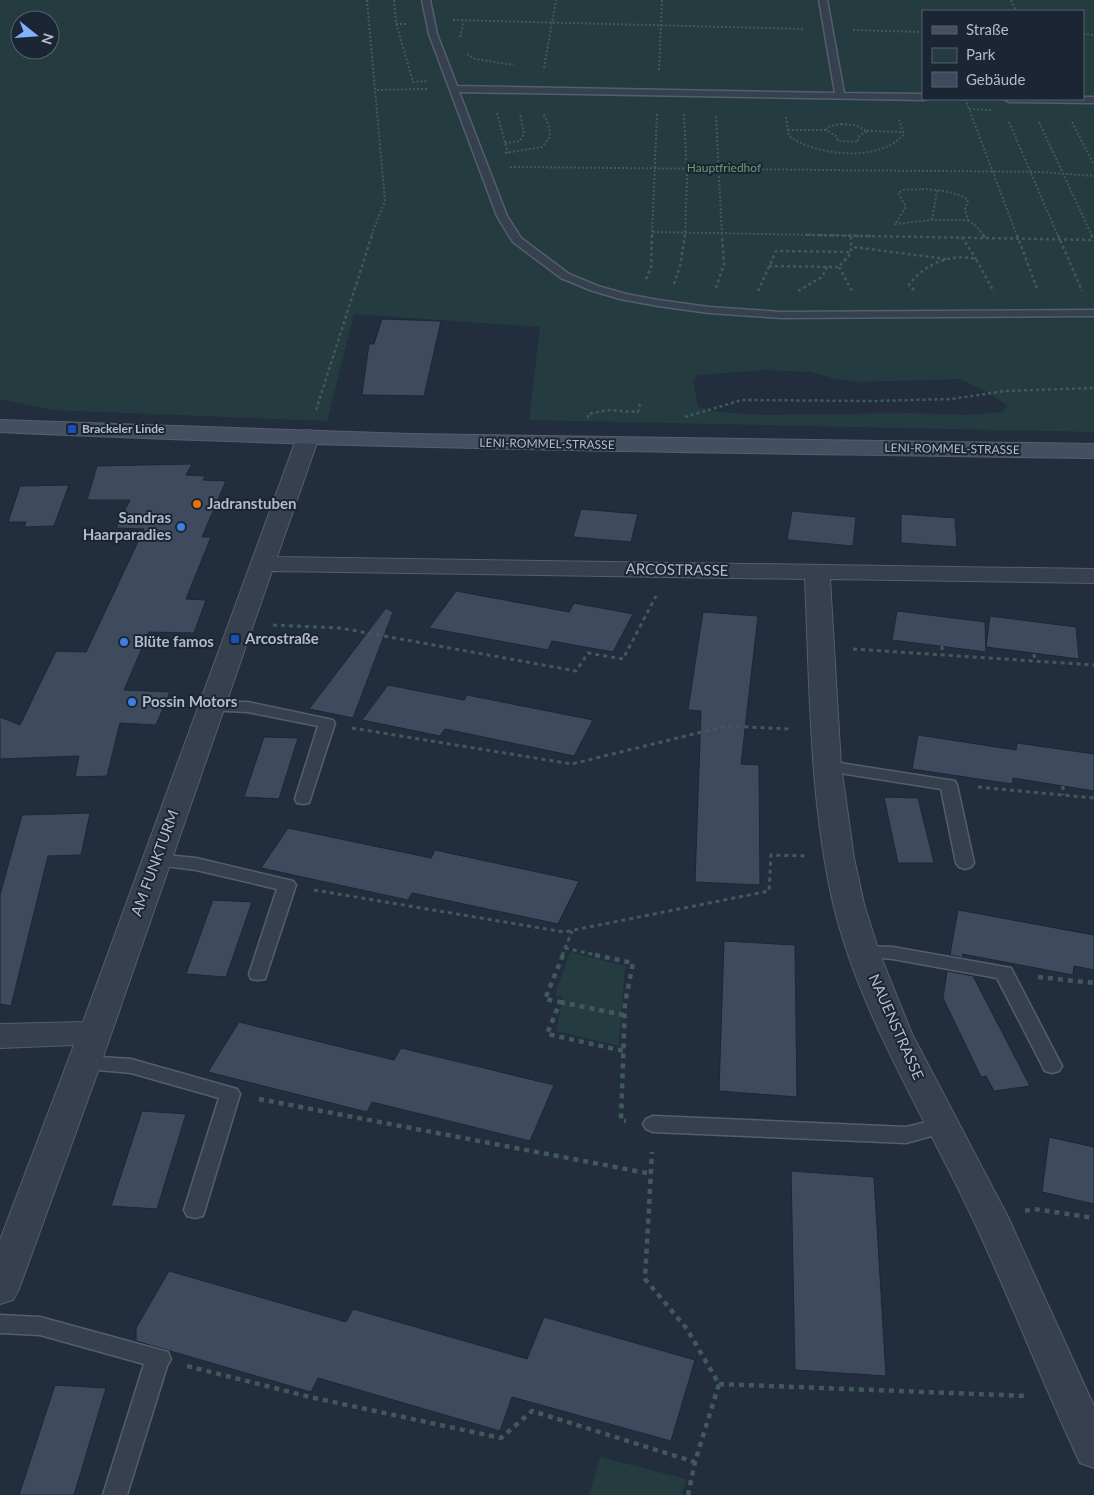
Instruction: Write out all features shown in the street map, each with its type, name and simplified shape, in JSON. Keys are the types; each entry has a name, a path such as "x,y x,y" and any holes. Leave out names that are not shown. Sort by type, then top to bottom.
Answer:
{"main road":[{"name":"LENI-ROMMEL-STRASSE","path":"0,426 558,444 1094,450"}],"street":[{"name":"AM FUNKTURM","path":"0,1289 84,1064 93,1033 308,437"},
{"name":"ARCOSTRASSE","path":"261,564 1094,576"},
{"name":"NAUENSTRASSE","path":"817,571 827,766 839,858 849,904 863,952 896,1034 990,1217 1094,1450"},
{"path":"0,1036 93,1033"}],"lane":[{"path":"426,0 433,34 502,216 517,240 565,276 594,288 635,299 709,310 756,314 827,316 1093,313"},
{"path":"823,0 840,95"},
{"path":"452,84 539,94 658,98 782,94 922,97"},
{"path":"1061,100 1094,100"},
{"path":"212,707 248,707 327,723 303,799"},
{"path":"827,766 949,785 965,863"},
{"path":"155,860 196,864 287,885 258,974"},
{"path":"863,952 893,953 1004,973 1052,1066"},
{"path":"84,1064 131,1066 230,1094 195,1210"},
{"path":"653,1124 906,1135 943,1126"},
{"path":"0,1324 40,1326 160,1359"},
{"path":"115,1495 157,1360 160,1359"}],"path":[{"path":"308,437 364,255 385,201 367,0"},
{"path":"394,0 396,23 413,82 452,84"},
{"path":"480,155 508,153 542,147 550,137 549,126 540,106 539,94 556,0"},
{"path":"635,299 643,287 651,267 662,0"},
{"path":"430,19 551,24 922,32"},
{"path":"460,39 464,20"},
{"path":"464,47 467,55 475,59 505,63 519,69 518,72 497,82 492,90"},
{"path":"376,90 452,84"},
{"path":"508,153 496,114 502,104 511,99 539,94"},
{"path":"782,94 788,136 812,148 836,152 860,152 892,146 900,142 903,132 892,96"},
{"path":"658,98 684,104 685,232 680,271 665,304"},
{"path":"965,100 1047,314"},
{"path":"1061,100 1094,165"},
{"path":"505,143 520,141 524,134 520,111 524,108 540,106"},
{"path":"969,109 995,110"},
{"path":"709,310 724,264 716,114"},
{"path":"653,232 1094,240 1037,118"},
{"path":"1008,119 1093,313"},
{"path":"826,130 830,126 841,124 855,125 867,131 903,132"},
{"path":"788,130 826,130 836,136 838,141 858,142 858,137 864,135 867,131"},
{"path":"484,166 686,170 1030,172 1094,176"},
{"path":"968,220 965,209 969,203 967,198 961,194 906,188 900,190 898,195 906,207 895,224 932,220 968,220 977,226 985,238"},
{"path":"932,220 936,190"},
{"path":"769,266 839,267 850,258 854,247 850,236"},
{"path":"962,238 1007,314"},
{"path":"854,247 947,259"},
{"path":"756,314 758,291 762,275 769,266 776,251 852,252"},
{"path":"918,291 912,289 909,285 927,269 947,259 963,256 976,259"},
{"path":"790,292 806,288 822,277 827,268"},
{"path":"985,292 993,290"},
{"path":"758,291 766,292"},
{"path":"704,410 742,400 874,401 942,399 1005,391 1094,388"},
{"path":"588,421 588,414 594,412 614,409 638,412 640,403"},
{"path":"272,625 340,628 576,671 588,653 623,660 659,589"},
{"path":"942,646 942,655"},
{"path":"847,648 1094,665"},
{"path":"1034,654 1035,661"},
{"path":"327,723 572,764 726,726 792,729"},
{"path":"949,785 1094,798"},
{"path":"1063,786 1063,795"},
{"path":"287,885 564,932 769,891 771,855 811,856"},
{"path":"572,930 545,999 624,1015"},
{"path":"565,948 633,963 624,1015 621,1120 653,1124 652,1174 645,1279 688,1329 718,1384 695,1462 688,1495"},
{"path":"1004,973 1094,983"},
{"path":"560,1002 546,1034 624,1051"},
{"path":"230,1094 652,1174"},
{"path":"1034,1209 1094,1218"},
{"path":"160,1359 310,1398 501,1438 532,1412 695,1462"},
{"path":"718,1384 1035,1395"}],"green space":[{"name":"Hauptfriedhof","path":"0,0 1094,0 1094,432 529,420 540,327 354,314 327,421 53,410 0,399","holes":["766,370 810,372 859,382 960,379 989,393 1008,406 1001,412 966,415 910,413 761,415 718,412 698,407 693,381 697,375"]},
{"path":"570,952 625,966 619,1046 556,1031 563,997 555,995"},
{"path":"600,1457 686,1479 682,1495 589,1495"}],"building":[{"path":"382,319 441,321 424,396 362,395 369,344 374,344"},
{"path":"192,464 186,475 205,476 203,480 226,481 202,537 211,537 186,599 206,600 194,633 149,632 124,690 170,692 156,725 120,723 107,776 75,777 79,756 0,759 0,717 20,725 56,651 86,652 144,529 116,528 130,500 87,500 97,466"},
{"path":"69,485 54,526 24,527 26,522 8,522 20,486"},
{"path":"581,509 638,514 631,542 573,537"},
{"path":"792,511 856,517 853,546 787,540"},
{"path":"901,514 955,518 957,547 901,543"},
{"path":"456,591 569,612 574,603 633,614 613,652 552,641 548,650 429,628"},
{"path":"386,608 393,612 353,718 309,709"},
{"path":"897,611 985,622 986,652 892,640"},
{"path":"703,612 758,616 741,764 759,765 760,885 695,882 701,711 688,710"},
{"path":"990,616 1076,627 1079,659 986,647"},
{"path":"388,685 464,700 467,695 593,720 574,756 445,729 440,736 362,720"},
{"path":"918,735 1016,750 1017,743 1094,754 1094,791 1013,778 1012,784 912,769"},
{"path":"264,737 298,738 279,799 244,797"},
{"path":"884,797 918,798 934,863 898,863"},
{"path":"90,813 81,855 48,856 11,1006 0,1004 0,895 22,815"},
{"path":"288,828 431,858 435,850 579,881 558,924 412,893 408,900 261,868"},
{"path":"213,900 252,902 226,977 186,974"},
{"path":"958,910 1094,935 1094,970 1074,966 1073,975 962,954 964,958 950,955"},
{"path":"724,941 795,945 797,1097 719,1091"},
{"path":"947,971 973,976 1030,1086 994,1091 986,1076 981,1077 943,998"},
{"path":"239,1022 394,1060 401,1048 554,1085 530,1141 372,1102 367,1112 208,1072"},
{"path":"142,1111 186,1114 157,1209 111,1206"},
{"path":"1049,1137 1094,1147 1094,1204 1042,1192"},
{"path":"791,1171 874,1177 886,1376 795,1370"},
{"path":"169,1271 346,1322 353,1309 527,1359 544,1317 695,1360 671,1441 512,1397 500,1431 318,1378 311,1392 136,1341 136,1328"},
{"path":"55,1385 106,1388 74,1495 19,1495"}],"place":[{"name":"Brackeler Linde","path":"72,429"},
{"name":"Jadranstuben","path":"197,504"},
{"name":"Sandras Haarparadies","path":"181,527"},
{"name":"Arcostraße","path":"235,639"},
{"name":"Blüte famos","path":"124,642"},
{"name":"Possin Motors","path":"132,702"}]}
